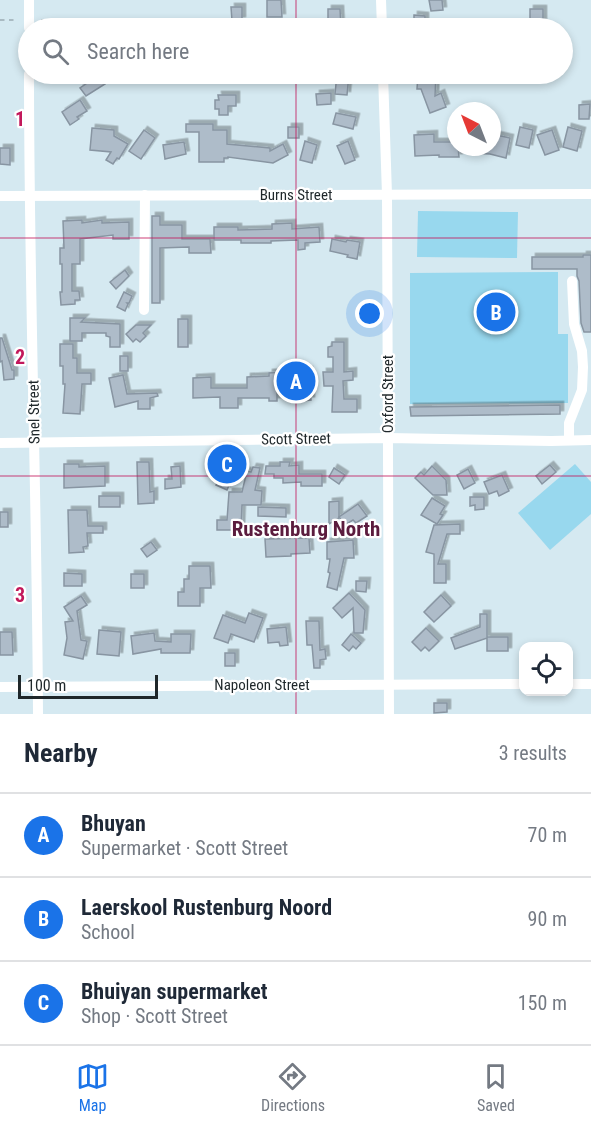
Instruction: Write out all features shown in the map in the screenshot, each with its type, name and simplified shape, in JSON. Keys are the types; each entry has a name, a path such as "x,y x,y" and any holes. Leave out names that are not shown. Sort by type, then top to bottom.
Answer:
{"street":[{"path":"29,0 29,18"},
{"path":"381,0 382,18"},
{"name":"Snel Street","path":"29,84 38,714"},
{"name":"Oxford Street","path":"383,84 387,195 389,714"},
{"name":"Burns Street","path":"0,196 591,194"},
{"path":"144,310 145,195"},
{"path":"569,440 569,423 582,390 583,367 582,351 574,324 572,281"},
{"name":"Scott Street","path":"0,442 389,438 591,440"},
{"name":"Napoleon Street","path":"0,687 519,684"},
{"path":"573,684 591,684"}],"path":[{"path":"0,20 18,22"}],"shaded area":[{"path":"418,211 518,212 517,258 417,257"},
{"path":"558,272 558,334 568,334 568,403 410,404 410,273"},
{"path":"575,464 591,482 591,514 550,550 518,513"}],"building":[{"path":"267,0 281,0 282,17 267,17"},
{"path":"429,0 442,0 443,10 431,11"},
{"path":"231,7 242,7 242,18 232,18"},
{"path":"328,9 340,9 340,18 328,18"},
{"path":"530,9 543,9 543,18 530,18"},
{"path":"414,15 425,16 425,18 414,18"},
{"path":"86,84 105,84 86,96 80,88"},
{"path":"336,84 348,84 347,95 335,94"},
{"path":"417,84 436,84 435,96 441,93 446,107 430,113 421,89 417,89"},
{"path":"331,93 331,104 317,105 316,94"},
{"path":"218,95 236,95 236,106 228,106 228,115 219,115 219,109 215,109 215,100 219,100"},
{"path":"80,100 87,111 70,125 62,112"},
{"path":"590,104 589,119 579,119 579,105"},
{"path":"336,113 356,117 353,129 333,124"},
{"path":"186,124 213,124 213,130 227,130 227,144 270,148 270,151 283,144 288,155 273,163 228,157 224,158 224,162 199,162 199,132 186,132"},
{"path":"288,127 299,127 299,138 288,138"},
{"path":"520,127 533,130 529,148 516,145"},
{"path":"568,127 582,131 577,151 563,147"},
{"path":"92,128 114,130 114,136 128,144 113,164 106,160 111,152 90,150"},
{"path":"144,130 155,138 141,159 129,151"},
{"path":"552,130 559,150 545,155 537,135"},
{"path":"434,134 434,142 447,142 447,156 459,157 415,156 414,135"},
{"path":"501,136 510,138 506,158 498,156 501,156"},
{"path":"305,141 317,145 312,163 300,160"},
{"path":"348,141 355,160 345,164 337,146"},
{"path":"184,142 186,154 165,159 163,145"},
{"path":"0,148 10,148 10,165 0,164"},
{"path":"152,216 160,216 160,225 182,225 182,239 210,239 211,253 189,253 189,247 160,248 160,303 152,303"},
{"path":"82,220 82,223 102,220 102,223 129,222 129,239 113,239 113,235 80,239 80,264 72,264 72,291 79,291 80,300 75,300 75,304 61,305 60,248 64,248 63,221"},
{"path":"292,223 292,229 319,227 320,242 305,243 305,249 298,250 298,240 241,243 241,240 214,240 214,227 238,227 238,230 272,229 272,224"},
{"path":"332,239 360,242 357,259 330,251"},
{"path":"583,255 591,255 591,332 584,332 581,323 577,269 532,269 532,257 583,257"},
{"path":"125,270 129,276 116,289 110,282"},
{"path":"124,292 132,296 125,311 117,307"},
{"path":"70,318 85,318 81,322 120,324 120,347 110,347 110,337 106,336 106,333 82,333 82,341 70,341"},
{"path":"178,319 188,319 188,347 178,347"},
{"path":"136,325 151,325 143,333 146,336 140,342 136,339 133,342 126,334"},
{"path":"0,338 2,338 12,370 14,370 14,379 4,380 2,361 0,362"},
{"path":"332,342 344,342 344,372 353,371 353,380 343,381 344,399 357,399 357,412 332,412 333,386 324,386 323,372 333,372 333,357 328,357 328,347 332,346"},
{"path":"60,344 73,344 73,358 77,358 77,373 91,373 91,384 82,384 80,414 63,413 65,384 63,384 63,366 60,366"},
{"path":"120,356 128,356 128,371 120,371"},
{"path":"309,370 311,400 302,401 302,392 296,392 296,371"},
{"path":"282,372 282,391 277,391 277,401 269,401 269,398 238,398 238,408 220,408 220,397 193,398 193,378 211,377 211,388 247,388 247,377 269,376 269,373"},
{"path":"123,375 127,394 157,393 158,396 150,398 150,409 138,409 138,401 115,407 109,378"},
{"path":"560,405 560,414 411,416 410,407"},
{"path":"137,462 149,462 150,492 154,491 154,503 138,504"},
{"path":"280,462 290,462 289,466 299,465 299,474 322,474 322,486 301,486 301,482 283,483 283,478 274,478 274,474 265,474 266,466 280,466"},
{"path":"64,464 79,464 79,467 105,466 105,486 64,488"},
{"path":"550,465 556,472 542,484 536,476"},
{"path":"180,466 181,487 165,489 165,479 172,479 171,467"},
{"path":"432,466 446,480 447,495 433,495 415,478 421,472 424,475"},
{"path":"253,467 260,468 255,490 262,491 261,505 242,505 241,530 217,530 217,520 227,520 229,492 242,492 247,471 251,472"},
{"path":"223,468 235,471 227,490 216,485"},
{"path":"334,468 345,475 339,484 329,477"},
{"path":"468,469 475,483 464,489 457,475"},
{"path":"502,475 509,491 499,496 497,491 489,494 484,482"},
{"path":"99,496 120,496 120,507 99,507"},
{"path":"470,497 484,497 484,509 475,510 475,505 470,506"},
{"path":"432,498 445,506 440,514 443,515 437,524 421,515"},
{"path":"339,501 339,518 329,524 329,502"},
{"path":"358,504 367,516 356,523 353,520 345,525 339,517"},
{"path":"258,507 286,508 286,517 258,516"},
{"path":"68,510 87,510 88,526 103,526 103,533 87,533 88,546 83,547 84,552 69,553"},
{"path":"0,512 8,512 8,527 0,527"},
{"path":"460,524 460,534 447,534 438,564 446,564 446,583 434,583 434,554 426,552 434,525"},
{"path":"309,538 310,553 266,557 265,539"},
{"path":"353,540 354,558 344,558 337,590 327,587 330,559 327,559 327,542"},
{"path":"151,542 157,550 147,557 141,549"},
{"path":"189,566 210,566 211,588 200,588 200,606 178,606 178,592 184,592 184,579 189,579"},
{"path":"64,573 82,574 82,586 64,586"},
{"path":"131,574 144,574 144,588 131,588"},
{"path":"356,581 367,581 366,592 356,591"},
{"path":"349,593 365,610 363,633 354,633 353,608 342,618 333,608"},
{"path":"441,595 451,606 434,622 424,612"},
{"path":"81,596 87,605 77,611 81,640 87,641 83,659 64,655 67,638 65,622 73,621 64,607"},
{"path":"249,613 263,618 254,642 231,634 228,643 214,638 223,615 245,623"},
{"path":"480,614 487,614 487,637 508,637 508,651 487,651 487,638 455,649 451,638 480,627"},
{"path":"306,621 319,621 320,650 325,649 326,659 320,660 320,668 314,668 312,645 307,645"},
{"path":"286,627 288,645 280,646 279,642 268,643 267,629"},
{"path":"426,628 439,641 429,651 425,647 421,651 412,642"},
{"path":"99,630 121,632 119,656 97,654"},
{"path":"0,632 12,632 13,655 0,655"},
{"path":"154,633 155,641 171,642 171,634 191,634 190,653 161,653 161,649 133,654 131,636"},
{"path":"351,634 361,643 356,649 353,646 349,651 342,645"},
{"path":"225,653 235,653 235,666 225,666"},
{"path":"434,703 447,703 447,712 434,713"}],"place":[{"name":"Laerskool Rustenburg Noord","path":"496,312"},
{"name":"Bhuyan","path":"296,381"},
{"name":"Bhuiyan supermarket","path":"227,464"}],"district":[{"name":"Rustenburg North","path":"306,529"}]}
